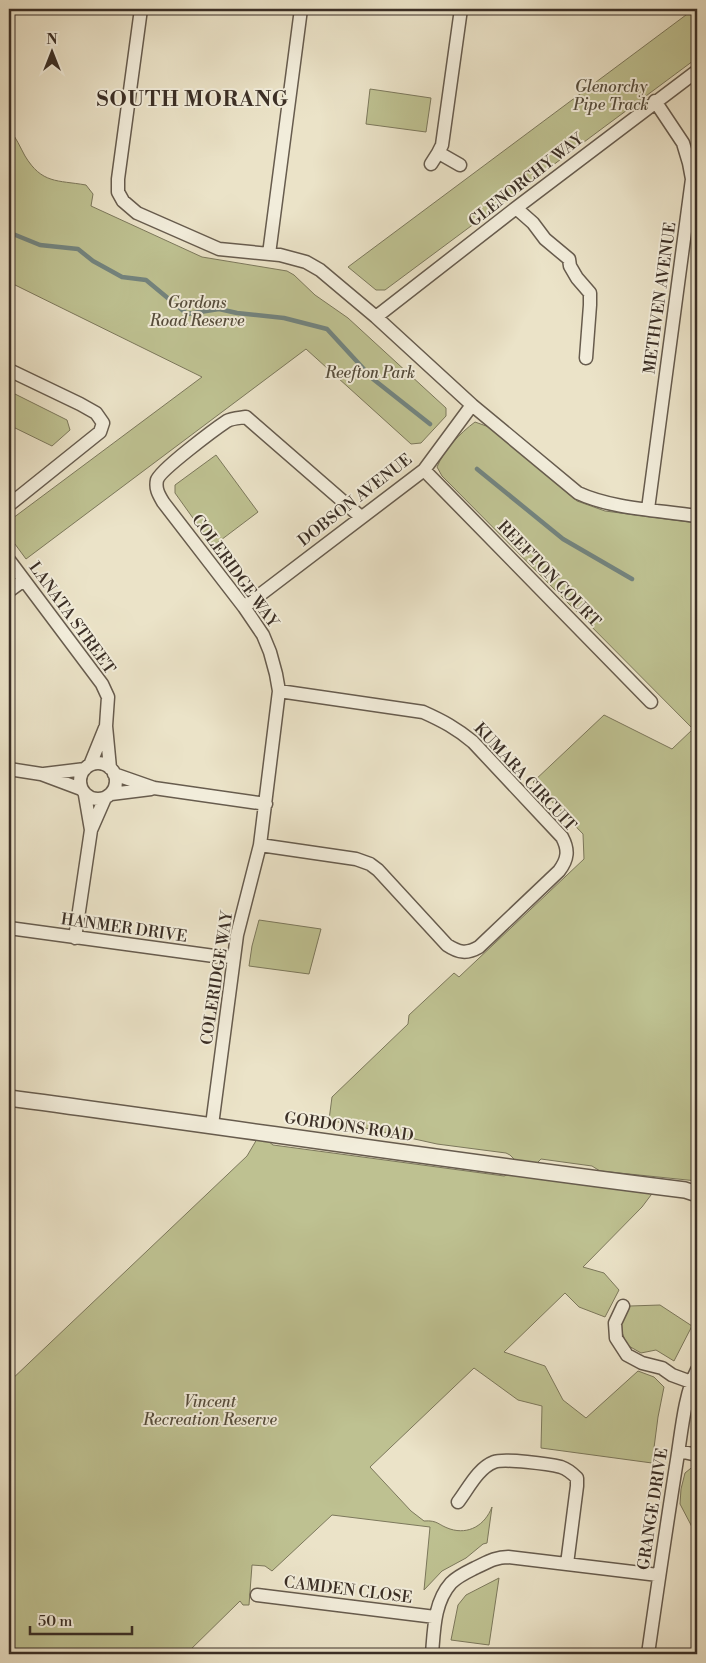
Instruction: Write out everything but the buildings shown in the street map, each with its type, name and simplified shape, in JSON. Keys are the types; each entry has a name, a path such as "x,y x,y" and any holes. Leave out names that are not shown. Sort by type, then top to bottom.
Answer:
{"street":[{"path":"141,9 118,179 118,192 123,201 137,213 219,248 280,255 306,262 320,270 376,317 472,405 578,493 590,499 609,504 697,516"},
{"path":"269,254 301,9"},
{"path":"431,164 442,145 461,9"},
{"name":"GLENORCHY WAY","path":"376,317 655,101 697,71"},
{"name":"METHVEN AVENUE","path":"648,509 692,178 690,163 683,143 655,101"},
{"path":"439,153 460,165"},
{"path":"516,208 533,223 545,238 569,259 570,266 577,278 590,293 586,358"},
{"path":"9,370 96,413 103,423 100,432 9,505"},
{"name":"DOBSON AVENUE","path":"244,607 424,470 472,405"},
{"name":"COLERIDGE WAY","path":"212,1125 234,958 260,846 279,691 270,652 263,635 157,491 157,481 161,473 228,420 246,417 361,518"},
{"name":"REEFTON COURT","path":"424,470 651,702"},
{"name":"LANATA STREET","path":"9,560 102,684 108,697 106,726 112,771"},
{"path":"9,591 24,580"},
{"name":"KUMARA CIRCUIT","path":"260,846 356,859 370,864 378,870 447,945 455,951 463,953 479,947 559,871 565,864 567,855 567,846 562,837 473,742 444,721 423,712 279,691"},
{"name":"LANATA STREET","path":"87,767 106,726"},
{"path":"41,774 101,763 112,771 154,788 266,804"},
{"path":"75,938 90,830 80,778 87,767"},
{"path":"9,769 41,774 83,792 95,800 154,788"},
{"path":"90,830 116,784 112,771"},
{"name":"HANMER DRIVE","path":"9,928 234,958"},
{"name":"GORDONS ROAD","path":"9,1098 522,1170 693,1191"},
{"path":"623,1306 615,1323 616,1338 627,1355 642,1363 662,1368 672,1375 691,1382"},
{"name":"GRANGE DRIVE","path":"648,1654 658,1575 679,1451 691,1382 697,1370"},
{"path":"679,1451 697,1455"},
{"path":"458,1502 476,1477 496,1461 506,1460 561,1468 571,1472 577,1478 577,1486 566,1564"},
{"path":"432,1654 435,1617 451,1583 461,1575 498,1557 658,1575"},
{"name":"CAMDEN CLOSE","path":"257,1595 435,1617"}],"green space":[{"name":"Glenorchy Pipe Track","path":"694,9 697,9 697,58 385,290 376,290 348,267"},
{"path":"370,89 431,98 426,132 366,124"},
{"path":"9,129 31,165 38,172 58,181 86,185 93,194 91,206 202,257 287,271 294,275 315,295 348,318 446,408 446,416 421,443 411,444 306,349 26,559 9,536 9,521 202,377 9,282"},
{"path":"9,391 67,420 70,430 52,446 9,425"},
{"path":"475,422 489,427 577,501 605,511 697,523 697,1181 600,1171 592,1166 541,1159 537,1163 515,1160 506,1153 437,1144 329,1120 332,1097 408,1024 409,1015 454,973 459,977 584,859 583,834 533,782 604,715 672,749 693,729 442,476 437,467 444,454 458,437"},
{"path":"216,455 258,512 213,546 175,493 175,485"},
{"path":"259,920 321,929 309,974 249,966"},
{"name":"Vincent Recreation Reserve","path":"257,1139 268,1141 273,1145 504,1176 510,1174 654,1191 642,1207 583,1267 604,1273 619,1290 605,1317 579,1307 565,1293 504,1352 545,1366 563,1400 586,1418 638,1371 654,1377 664,1387 652,1463 541,1448 542,1406 518,1400 474,1368 370,1467 411,1511 424,1521 435,1522 457,1531 464,1531 481,1523 492,1507 487,1543 483,1544 466,1558 442,1571 424,1590 430,1527 332,1515 272,1571 265,1566 252,1565 249,1605 243,1605 240,1601 186,1654 9,1654 9,1382 247,1156"},
{"path":"660,1305 692,1326 674,1361 656,1350 641,1353 627,1345 619,1325 630,1306"},
{"path":"696,1464 697,1557 695,1556 696,1539 680,1504 685,1473"},
{"path":"499,1578 489,1645 451,1640 458,1605 466,1595"}],"waterway":[{"path":"9,230 13,234 40,245 78,249 93,261 122,277 146,280 187,314 219,309 284,318 327,329 373,379 430,424"},
{"path":"477,469 563,539 632,579"}],"district":[{"name":"SOUTH MORANG","path":"193,100"}],"park label":[{"name":"Gordons Road Reserve","path":"197,312"},
{"name":"Reefton Park","path":"370,373"}]}
